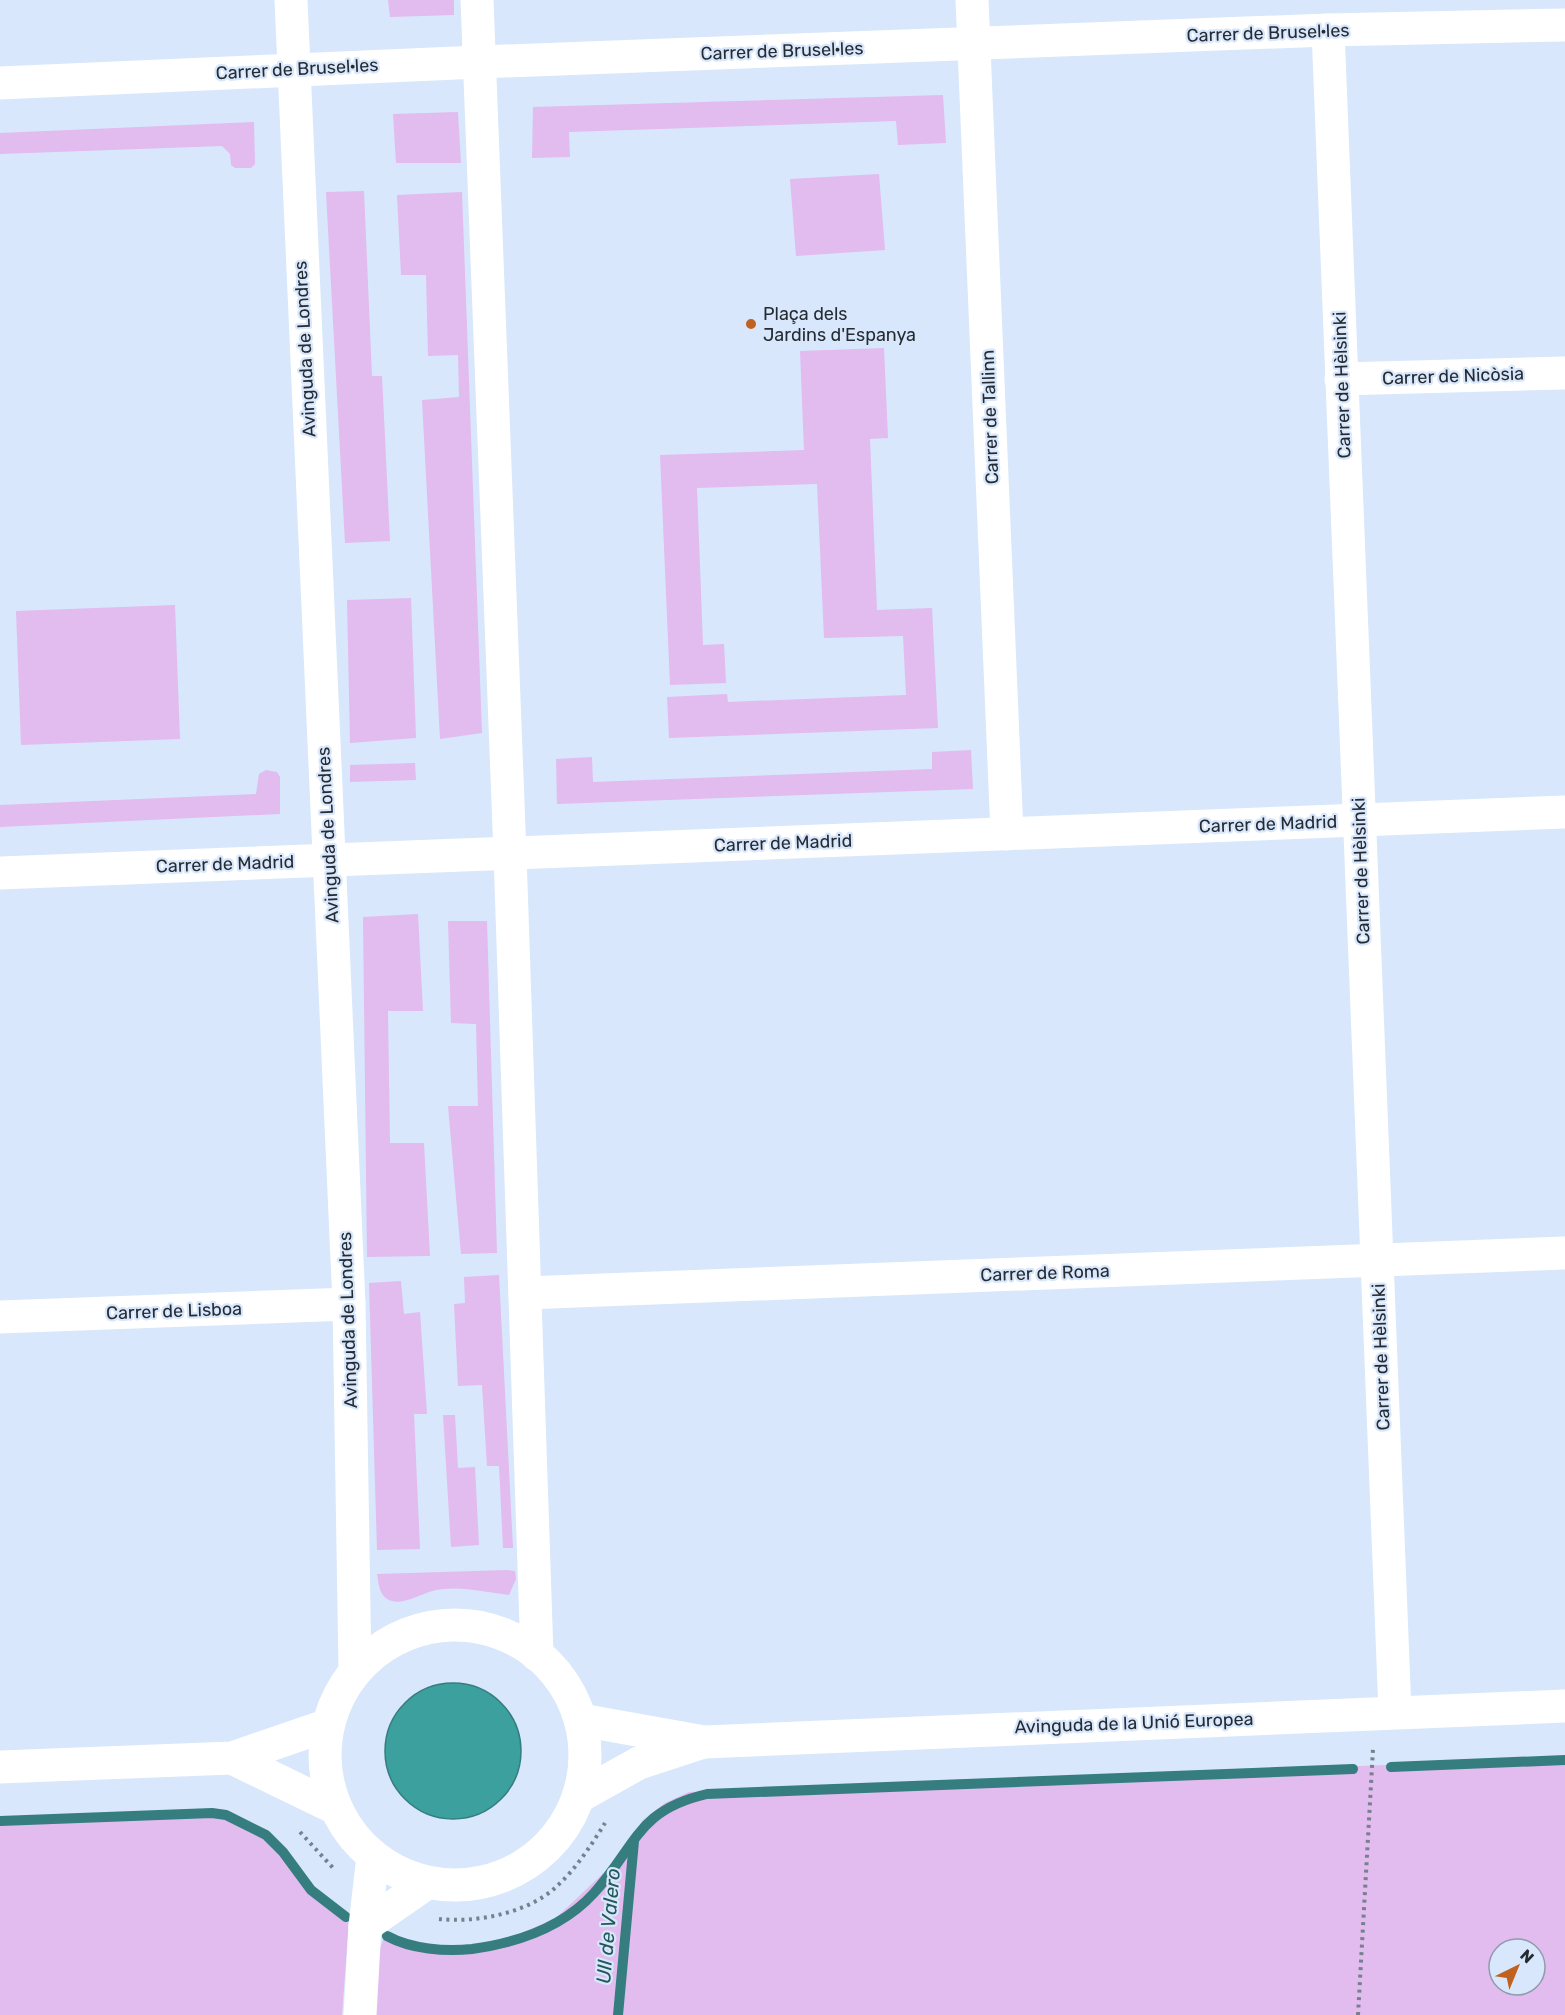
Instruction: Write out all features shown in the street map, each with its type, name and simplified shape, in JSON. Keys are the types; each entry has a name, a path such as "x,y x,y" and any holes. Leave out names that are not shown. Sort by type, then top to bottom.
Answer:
{"street":[{"name":"Avinguda de Londres","path":"291,0 292,69 349,1304 355,1670"},
{"path":"477,0 510,854 537,1655"},
{"name":"Carrer de Tallinn","path":"972,0 1007,834"},
{"name":"Carrer de Brusel·les","path":"0,83 292,69 1328,30 1565,25"},
{"name":"Carrer de Hèlsinki","path":"1328,30 1395,1712"},
{"name":"Carrer de Nicòsia","path":"1341,379 1565,373"},
{"name":"Carrer de Madrid","path":"0,873 1565,812"},
{"name":"Carrer de Roma","path":"525,1293 1565,1253"},
{"name":"Carrer de Lisboa","path":"0,1317 349,1304"},
{"path":"443,1625 477,1627 509,1636 537,1655 556,1673 571,1696 581,1720 585,1759 579,1797 561,1830 535,1858 502,1877 465,1885 427,1883 399,1873 373,1856 358,1842 335,1808 327,1781 324,1753 327,1725 334,1705 355,1670 380,1647 410,1632 443,1625"},
{"name":"Avinguda de la Unió Europea","path":"581,1720 704,1742 1565,1706"},
{"path":"0,1767 232,1758 327,1725"},
{"name":"Avinguda de la Unió Europea","path":"579,1797 639,1763 704,1742"},
{"path":"232,1758 335,1808"},
{"path":"360,2015 374,1911 373,1856"},
{"path":"374,1911 427,1883"}],"path":[{"path":"1358,2015 1373,1739"},
{"path":"296,1828 374,1911 462,1921 512,1912 557,1887 593,1843 609,1817"}],"shaded area":[{"path":"388,0 454,0 454,15 390,17"},
{"path":"943,95 946,143 898,145 896,121 569,132 570,157 532,158 533,107"},
{"path":"458,112 461,163 396,163 393,114"},
{"path":"254,122 255,164 251,168 235,168 231,165 230,154 222,146 0,154 0,133"},
{"path":"879,174 885,250 796,256 790,179"},
{"path":"364,191 372,376 382,376 390,541 345,543 326,192"},
{"path":"462,192 482,733 440,739 422,400 459,397 458,355 428,356 426,275 401,275 397,195"},
{"path":"884,348 888,438 870,439 877,610 932,608 938,728 669,738 667,697 727,694 728,702 906,695 903,636 824,638 817,484 697,488 703,645 724,644 726,683 670,685 660,455 804,450 800,351"},
{"path":"411,598 416,738 350,743 347,600"},
{"path":"175,605 180,739 21,745 16,611"},
{"path":"971,750 973,789 557,804 556,759 592,757 593,782 932,769 932,752"},
{"path":"415,763 416,780 350,782 350,765"},
{"path":"266,770 277,772 280,777 280,814 0,827 0,805 256,794 259,774"},
{"path":"418,914 423,1011 388,1011 390,1143 424,1143 430,1256 367,1257 363,917"},
{"path":"448,921 487,921 497,1253 461,1254 448,1106 478,1106 476,1024 451,1023"},
{"path":"499,1275 513,1548 503,1548 499,1466 487,1466 482,1385 458,1386 454,1304 465,1303 464,1277"},
{"path":"401,1281 404,1314 420,1312 427,1414 414,1414 420,1549 377,1550 369,1283"},
{"path":"443,1415 455,1415 458,1468 475,1467 479,1545 451,1547"},
{"path":"515,1571 516,1579 509,1595 469,1589 449,1589 429,1592 396,1602 384,1597 377,1574"},
{"path":"453,1683 479,1688 491,1694 501,1703 510,1713 516,1725 521,1751 516,1777 510,1789 501,1799 491,1808 479,1814 453,1819 427,1814 415,1808 405,1799 396,1789 390,1777 385,1751 390,1725 396,1713 405,1703 415,1694 427,1688"},
{"path":"1565,1758 1565,2015 375,2015 378,1954 386,1932 414,1943 464,1947 508,1939 556,1918 612,1865 643,1820 665,1803 689,1792"},
{"path":"211,1812 229,1816 258,1829 280,1849 315,1892 349,1921 342,2015 0,2015 0,1819"}],"waterway":[{"path":"1391,1767 1565,1760"},
{"path":"387,1936 417,1947 462,1950 522,1938 538,1931 582,1905 652,1820 666,1809 707,1794 1353,1769"},
{"path":"0,1821 212,1813 226,1815 266,1835 283,1852 311,1890 346,1917"},
{"name":"Ull de Valero","path":"618,2015 634,1841"}],"place":[{"name":"Plaça dels Jardins d'Espanya","path":"751,324"}]}
